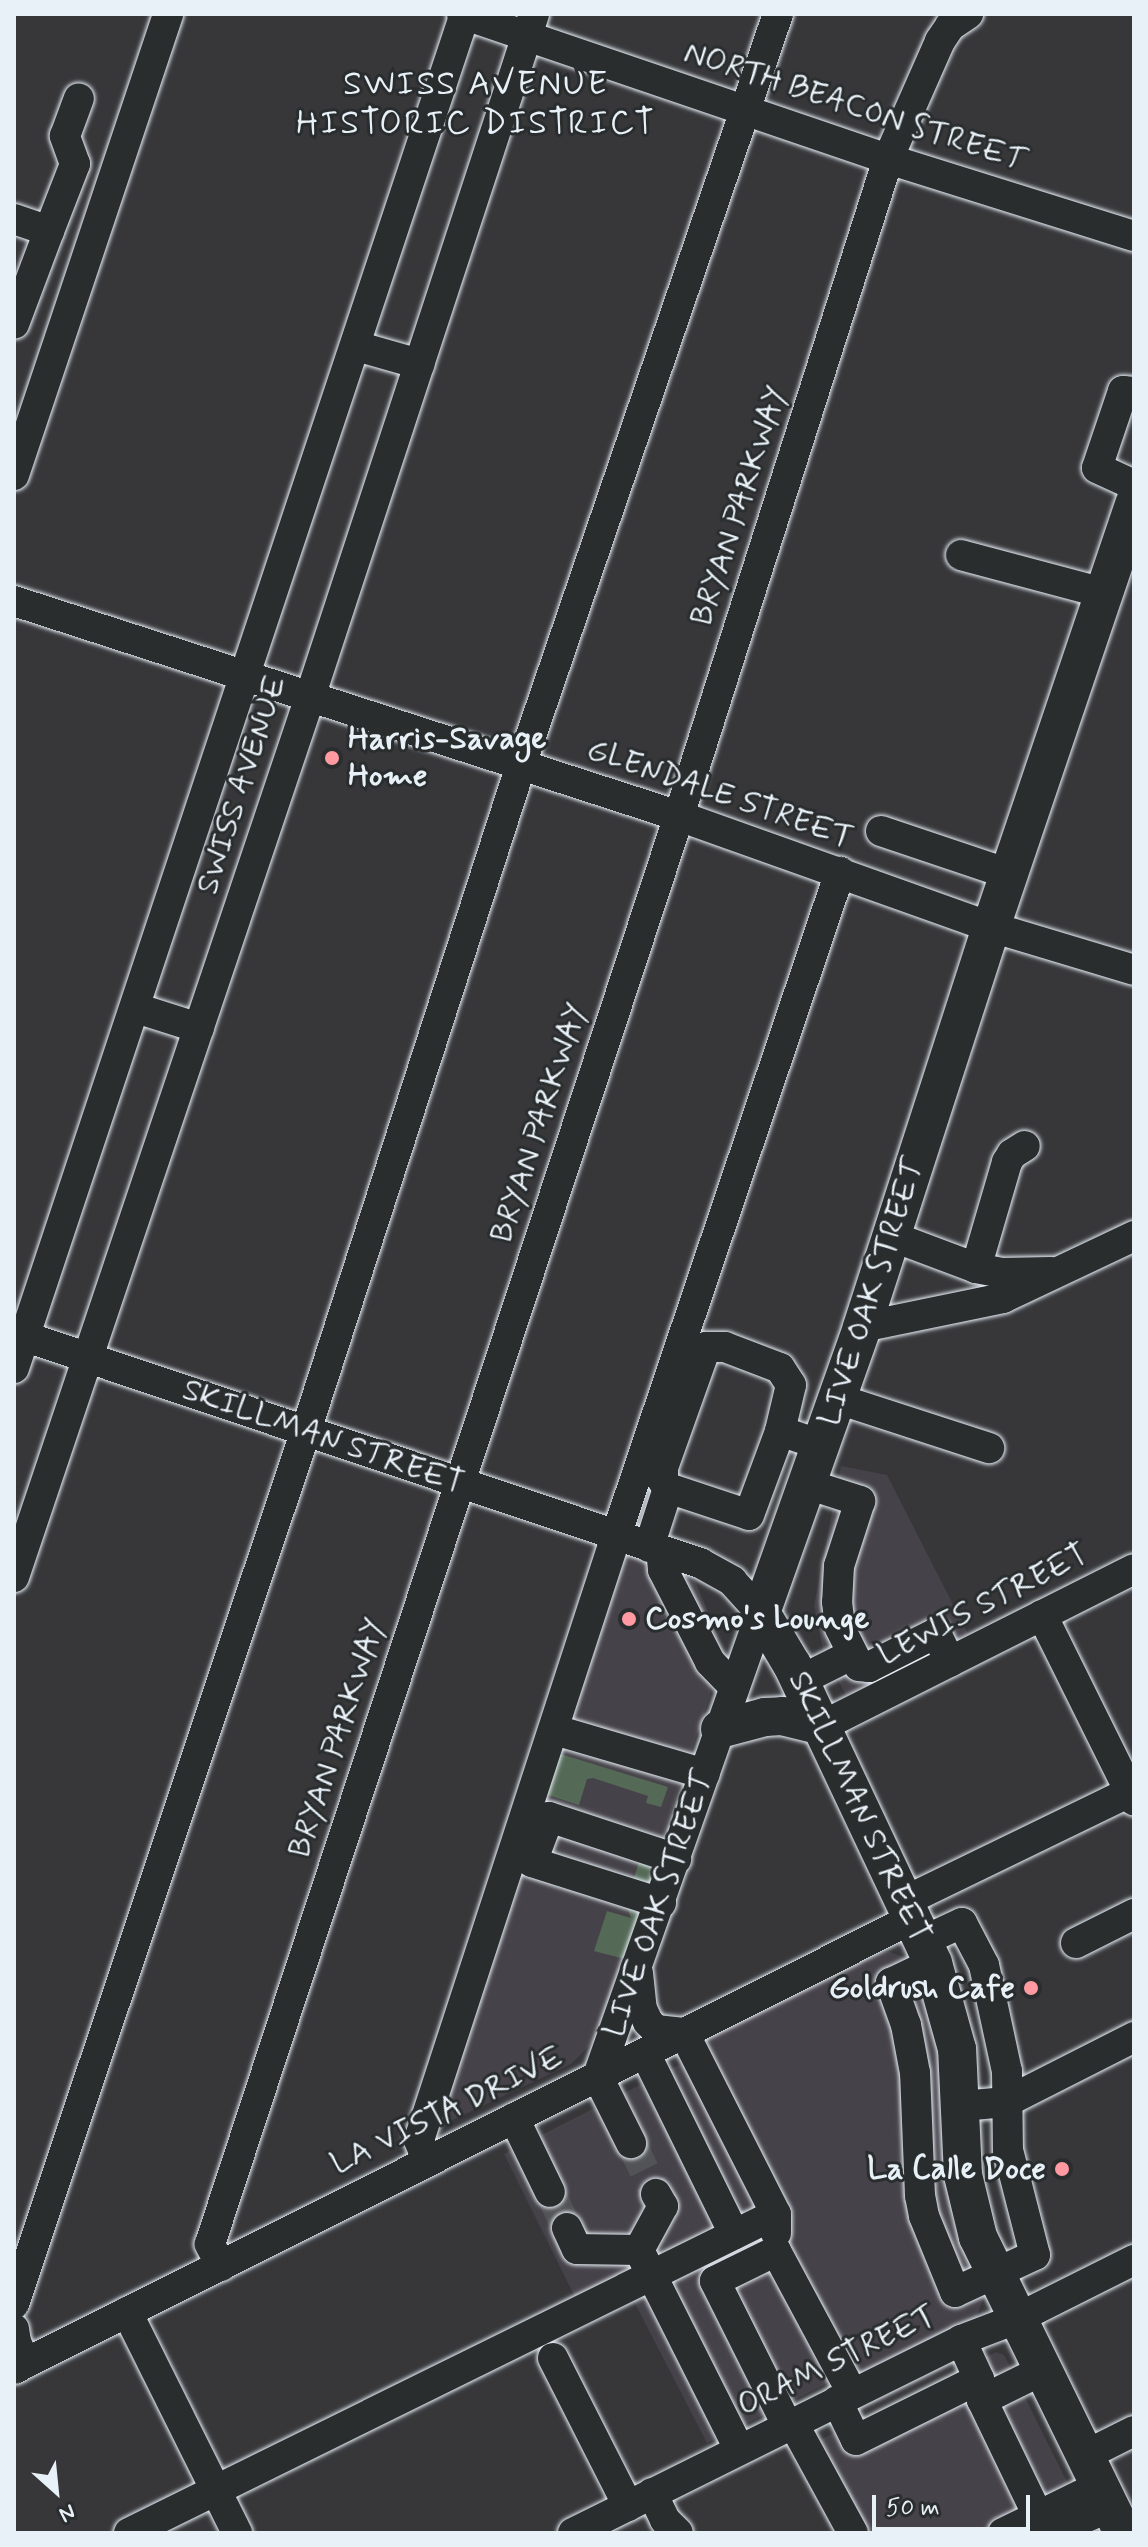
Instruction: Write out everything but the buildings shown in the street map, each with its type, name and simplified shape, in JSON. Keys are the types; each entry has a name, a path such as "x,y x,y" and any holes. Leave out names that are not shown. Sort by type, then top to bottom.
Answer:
{"main road":[{"name":"LIVE OAK STREET","path":"761,1613 838,1399 1009,874 1116,584 1134,504"},
{"name":"SKILLMAN STREET","path":"761,1613 822,1726 917,1931 957,2049 963,2175 978,2237 1104,2496"},
{"path":"720,1729 765,1717 782,1716 822,1726"}],"street":[{"path":"14,475 168,14"},
{"name":"NORTH BEACON STREET","path":"464,14 530,25 748,111 888,159 1134,236"},
{"name":"SWISS AVENUE","path":"14,1368 19,1334 136,1008 464,14"},
{"path":"14,2304 306,1431 521,765 748,111 778,14"},
{"name":"BRYAN PARKWAY","path":"221,2266 210,2244 679,816 888,159 940,41 950,26 968,14"},
{"name":"SWISS AVENUE","path":"14,1577 310,697 530,25"},
{"path":"14,324 75,164 65,136 79,98"},
{"path":"14,219 49,231"},
{"path":"356,346 419,364"},
{"path":"1134,392 1123,391 1097,468 1134,485"},
{"path":"961,555 1116,584"},
{"name":"GLENDALE STREET","path":"14,601 679,816 991,927 1134,970"},
{"path":"881,831 1009,874"},
{"path":"427,2160 419,2140 616,1536 840,872"},
{"path":"136,1008 199,1028"},
{"path":"976,1268 1007,1162 1012,1154 1025,1146"},
{"path":"891,1236 976,1268 1001,1273 1065,1271"},
{"path":"862,1327 1003,1298 1134,1236"},
{"name":"SKILLMAN STREET","path":"19,1334 655,1548 718,1572 740,1588 761,1613"},
{"path":"749,1515 780,1431 791,1385 780,1368 725,1347 706,1347 663,1468 663,1481 668,1488 749,1515 791,1528"},
{"path":"838,1399 989,1448"},
{"path":"780,1431 821,1445"},
{"path":"807,1484 860,1501 839,1566 837,1602 840,1628 883,1695"},
{"path":"668,1488 655,1548 710,1662 734,1687"},
{"name":"LEWIS STREET","path":"822,1726 1134,1569"},
{"name":"LIVE OAK STREET","path":"598,2077 638,1971 761,1613"},
{"path":"1042,1615 1132,1796"},
{"path":"799,1681 936,1633 950,1662"},
{"path":"555,1730 705,1774"},
{"name":"LA VISTA DRIVE","path":"20,2366 684,2033 917,1931 1132,1796"},
{"path":"661,1903 532,1862 549,1817 676,1859"},
{"path":"1076,1943 1134,1914"},
{"path":"962,1923 984,1965 1007,2071 1006,2102 1011,2166 1035,2255 955,2292 930,2235 920,2196 915,2073 906,2025 891,1983 917,1931 962,1923"},
{"path":"638,1971 642,2009 648,2022 656,2030 684,2033 776,2214 776,2251 845,2397 856,2440 981,2389 1041,2371"},
{"path":"962,2106 1006,2102 1134,2037"},
{"path":"645,2053 734,2234"},
{"path":"598,2077 631,2143"},
{"path":"514,2118 550,2192"},
{"path":"656,2194 663,2206 645,2262 739,2449"},
{"path":"145,2529 645,2262 734,2234 776,2214"},
{"path":"567,2228 577,2249 645,2262"},
{"path":"776,2251 715,2281 790,2424 853,2533"},
{"name":"ORAM STREET","path":"573,2533 961,2340 1016,2319 1134,2260"},
{"path":"127,2312 237,2533"},
{"path":"14,2329 20,2366"},
{"path":"961,2340 1043,2525"},
{"path":"553,2358 640,2500 678,2533"},
{"path":"1003,2533 1043,2525 1104,2496 1134,2431"}],"shaded area":[{"path":"841,1466 887,1475 968,1634 846,1695 824,1653 814,1606"},
{"path":"612,1546 695,1581 718,1636 710,1695 595,2040 571,2064 406,2142"},
{"path":"890,1952 905,1958 919,1979 938,2036 952,2219 983,2299 976,2319 864,2378 838,2378 707,2443 623,2280 578,2303 504,2154 707,2051 703,2040 876,1953"},
{"path":"996,2352 1004,2355 1082,2512 1040,2533 867,2533 820,2440"}],"green space":[{"path":"554,1752 668,1787 661,1807 646,1803 648,1796 593,1778 587,1779 579,1805 539,1792"},
{"path":"641,1856 659,1866 650,1889 631,1887"},
{"path":"626,1903 642,1908 625,1959 594,1951 607,1911 631,1918"}],"tunnel":[{"path":"631,2143 656,2194"},
{"path":"550,2192 567,2228"}],"place":[{"name":"Harris-Savage Home","path":"332,758"},
{"name":"Cosmo's Lounge","path":"629,1619"},
{"name":"Goldrush Cafe","path":"1031,1988"},
{"name":"La Calle Doce","path":"1062,2169"}],"district":[{"name":"SWISS AVENUE HISTORIC DISTRICT","path":"476,104"}]}
